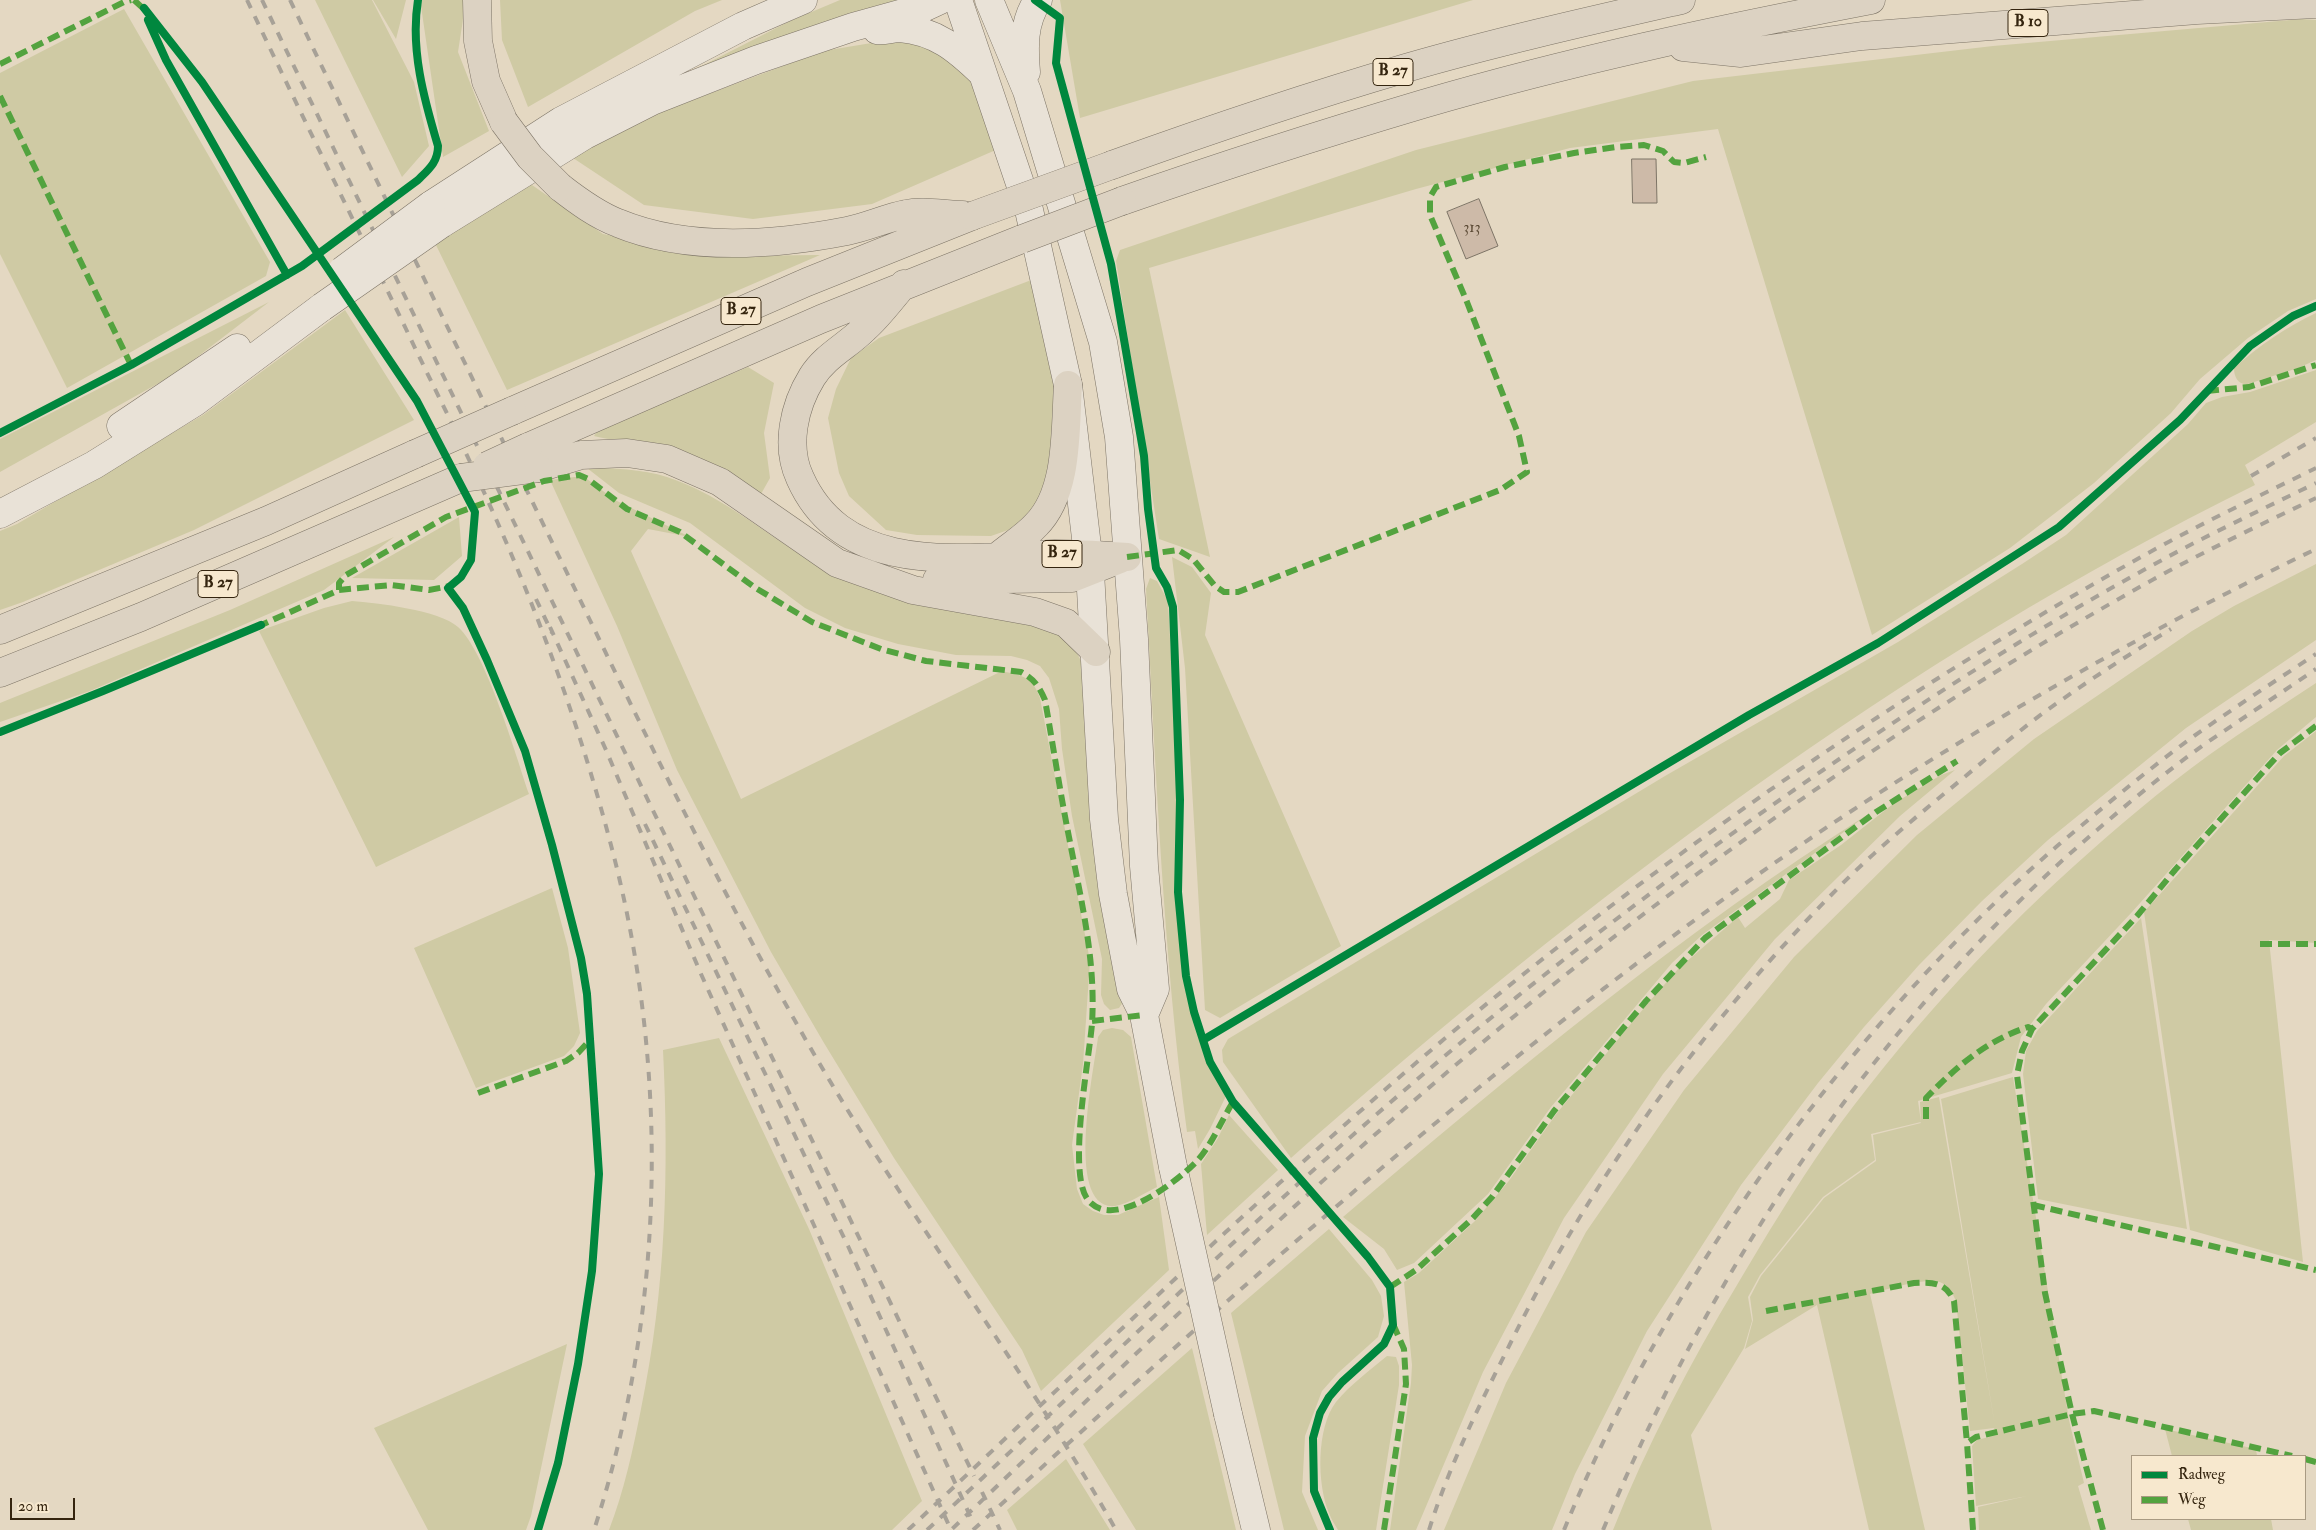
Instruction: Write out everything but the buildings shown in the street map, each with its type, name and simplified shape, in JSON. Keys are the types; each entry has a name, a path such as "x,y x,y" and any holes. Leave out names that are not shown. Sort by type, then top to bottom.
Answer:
{"highway":[{"name":"B 27","path":"477,0 478,41 486,81 504,122 530,158 560,187 583,205 618,223 656,235 700,241 747,242 800,239 849,231 908,213 972,216"},
{"name":"B 27","path":"0,630 257,525 807,282 972,216 1258,113 1407,68 1577,23 1681,0"},
{"name":"B 27","path":"0,673 141,617 461,478 533,457 904,284 1122,201 1275,149 1425,104 1659,44 1871,0"},
{"name":"B 10","path":"1659,44 1741,53 1872,36 2197,10 2316,4"},
{"name":"B 27","path":"904,284 864,330 836,350 813,375 800,398 794,422 793,447 796,470 806,493 822,513 842,530 867,545 896,553 929,558 997,557 1089,563 1127,557"},
{"name":"B 27","path":"997,557 1037,524 1055,496 1060,479 1068,385"},
{"name":"B 27","path":"533,457 627,454 667,459 720,482 837,563 913,590 1035,612 1066,623 1096,652"},
{"name":"B 27","path":"873,576 961,581 1056,580 1072,578 1089,563"}],"main road":[{"path":"0,494 105,436 318,299 561,121 743,26 803,0"},
{"path":"436,214 652,101 756,60 853,27 925,7 940,0"},
{"path":"958,0 1029,210 1068,385 1089,563 1096,652 1104,810 1114,894 1131,989 1144,1015 1173,1167 1256,1530"},
{"path":"989,0 1028,91 1103,342 1119,437 1134,639 1141,820 1155,989 1144,1015"},
{"path":"1028,91 1024,41 1029,16 1038,0"},
{"path":"853,27 881,30 898,28 933,35 960,52 983,74"},
{"path":"0,514 94,465 196,402 318,299"}],"shaded area":[{"path":"315,0 372,0 414,82 429,146 402,177"},
{"path":"373,0 406,0 396,39"},
{"path":"422,0 466,0 458,52 489,131 443,157 421,6"},
{"path":"500,0 722,0 695,11 528,107 502,40"},
{"path":"840,0 903,0 635,100 790,21"},
{"path":"1060,0 1473,0 1080,118"},
{"path":"124,9 270,262 266,276 67,388 0,254 0,73"},
{"path":"2302,19 2316,20 2316,299 2288,311 2248,338 2200,379 2171,413 2094,483 2010,548 1872,635 1718,129 1570,148 1416,189 1149,268 1210,557 1159,539 1116,261 1120,250 1416,150 1693,81 1993,46"},
{"path":"914,36 971,72 998,149 872,204 753,219 644,205 567,154 610,131 823,51"},
{"path":"529,183 603,234 720,256 820,255 507,390 435,243"},
{"path":"1034,279 1057,377 1054,476 1027,520 1011,529 991,536 917,535 886,530 849,496 839,473 828,418 836,389 851,358 879,338"},
{"path":"269,302 175,374 0,472 0,439"},
{"path":"345,310 414,420 194,530 0,610 0,531 17,524 203,415"},
{"path":"2316,313 2316,360 2298,368 2248,384 2237,380 2234,368 2243,360 2283,331"},
{"path":"748,367 774,383 764,433 770,478 761,494 720,469 678,451 647,443 594,436 598,430"},
{"path":"2316,370 2316,422 2245,465 2255,485 2125,553 1997,627 1873,706 1751,789 1632,877 1516,968 1402,1062 1291,1158 1223,1062 1222,1050 1228,1039 1665,776 1898,642 2066,535 2188,424 2206,403 2222,397 2250,392"},
{"path":"587,468 638,471 667,477 702,492 734,510 806,558 861,587 1053,629 1075,649 1082,663 1123,1002 1119,1008 1110,1010 1104,1004 1101,995 1102,959 1072,816 1062,749 1059,709 1049,678 1040,666 1011,656 956,655 898,644 845,628 805,608 690,523 619,493"},
{"path":"583,476 615,500 690,537 648,529 631,551 741,799 1002,671 1026,678 1034,685 1040,698 1090,961 1083,1064 1072,1145 1077,1189 1083,1204 1093,1211 1104,1215 1118,1215 1159,1197 1169,1270 1041,1391 1022,1350 894,1158 824,1043 771,952 677,770 617,626 550,480"},
{"path":"459,517 462,556 434,580 352,578"},
{"path":"394,537 324,590 90,691 0,722 0,703 230,610"},
{"path":"1172,557 1192,567 1211,593 1205,635 1341,946 1220,1018 1205,1010 1185,668"},
{"path":"2316,564 2316,640 2186,728 2048,840 1982,901 1919,965 1818,1083 1741,1185 1647,1331 1575,1474 1552,1530 1444,1530 1506,1383 1586,1232 1684,1090 1794,957 1917,835 2034,739 2192,631 2234,606"},
{"path":"1150,578 1157,581 1168,601 1178,790 1178,925 1182,966 1199,1039 1209,1066 1226,1096 1198,1149 1195,1131 1187,1132 1166,929 1146,589"},
{"path":"352,601 423,612 449,621 458,627 469,640 489,681 529,794 376,867 259,631 324,608"},
{"path":"2316,683 2316,717 2277,750 2132,912 2046,1004 2021,1037 2012,1073 1918,1101 1921,1122 1871,1134 1875,1160 1823,1197 1760,1275 1748,1297 1752,1321 1744,1348 1691,1435 1712,1530 1613,1530 1640,1467 1670,1405 1720,1314 1759,1248 1827,1142 1883,1068 1943,997 1975,963 2040,897 2074,866 2157,795 2209,755"},
{"path":"2316,731 2316,943 2269,940 2303,1262 2190,1230 2144,912 2284,756"},
{"path":"1955,770 1900,816 1775,939 1663,1074 1564,1218 1483,1372 1416,1530 1390,1530 1411,1383 1412,1365 1404,1282 1419,1273 1475,1221 1508,1182 1557,1113 1678,969 1738,917 1745,928 1780,899 1789,880 1841,845 1893,804 1941,775"},
{"path":"1870,813 1702,935 1672,963 1551,1107 1488,1194 1414,1263 1397,1270 1384,1249 1343,1217 1534,1057 1665,955 1801,858"},
{"path":"552,888 568,948 580,1033 574,1046 564,1056 476,1088 414,948"},
{"path":"2141,918 2187,1229 2038,1199 2023,1074 2026,1051 2037,1031"},
{"path":"1112,1028 1123,1030 1131,1037 1157,1187 1131,1201 1115,1206 1099,1201 1090,1186 1086,1162 1088,1104 1098,1037 1103,1030"},
{"path":"719,1038 809,1229 922,1501 892,1530 609,1530 624,1485 635,1440 656,1319 664,1230 666,1141 663,1050"},
{"path":"2013,1077 2069,1420 2084,1483 2078,1486 2091,1530 1979,1530 1978,1507 2027,1496 1976,1506 1972,1446 1977,1440 1997,1435 1994,1428 1970,1431 1956,1301 1951,1291 1942,1283 1927,1281 1906,1284 1870,1294 1925,1530 1869,1530 1817,1305 1745,1349 1753,1320 1750,1297 1761,1276 1824,1198 1876,1161 1873,1135 1921,1123 1920,1102 1939,1097 1995,1426 1941,1099"},
{"path":"1229,1115 1278,1170 1207,1235 1201,1164 1218,1138"},
{"path":"1329,1229 1372,1280 1381,1296 1384,1316 1378,1337 1338,1373 1322,1391 1305,1436 1302,1492 1318,1530 1284,1530 1231,1313"},
{"path":"567,1344 531,1516 526,1530 428,1530 374,1428"},
{"path":"1192,1348 1236,1530 1136,1530 1083,1444"},
{"path":"1387,1356 1396,1357 1399,1366 1399,1385 1376,1530 1338,1530 1329,1513 1322,1488 1320,1457 1325,1426 1329,1413 1336,1402 1360,1378"},
{"path":"2165,1429 2256,1449 2257,1455 2172,1455"},
{"path":"1066,1459 1110,1530 1017,1530 1007,1510"},
{"path":"2188,1520 2271,1520 2273,1530 2191,1530"}],"railway":[{"path":"247,0 497,520 553,659 585,753 612,849 631,933 644,1018 651,1105 651,1191 646,1277 635,1363 618,1447 594,1530"},
{"path":"262,0 974,1476"},
{"path":"290,0 652,748 764,966 832,1084 913,1212 1038,1401 1116,1530"},
{"path":"2251,476 2316,438"},
{"path":"908,1530 1184,1271 1324,1143 1467,1020 1628,893 1794,774 1879,716 1965,661 2162,545 2316,468"},
{"path":"927,1530 1211,1263 1326,1158 1434,1065 1585,943 1689,865 1794,790 2015,645 2171,555 2316,483"},
{"path":"550,627 606,750 701,974 951,1530 1170,1321 1337,1168 1482,1042 1665,898 1856,762 1954,698 2053,637 2174,568 2316,498"},
{"path":"973,1530 1233,1296 1321,1220 1500,1071 1591,998 1684,928 1835,822 1991,724 2151,633 2316,549"},
{"path":"536,599 552,633"},
{"path":"1429,1530 1446,1482 1488,1389 1543,1281 1578,1220 1616,1160 1657,1101 1745,990 1841,885 1916,817 2046,711 2107,669 2171,629"},
{"path":"1564,1530 1606,1436 1655,1342 1711,1250 1771,1161 1837,1075 1907,994 1980,917 2056,847 2107,804 2194,736 2316,654"},
{"path":"1603,1530 1645,1435 1691,1343 1742,1254 1797,1168 1857,1086 1921,1006 1990,930 2098,829 2184,759 2316,669"},
{"path":"645,824 848,1246 971,1518"},
{"path":"982,1492 1000,1530"}],"marked path":[{"path":"0,64 131,0"},
{"path":"134,0 146,11"},
{"path":"0,96 131,365"},
{"path":"1127,557 1178,550 1193,559 1215,586 1224,592 1238,592 1500,490 1527,472 1519,436 1467,302 1430,215 1430,197 1436,187 1505,167 1574,153 1644,145 1663,151 1674,162 1684,163 1706,157"},
{"path":"2207,391 2249,387 2316,365"},
{"path":"339,590 339,583 346,575 446,517 544,481 579,475 588,479 627,509 680,532 754,587 812,622 881,649 926,661 1021,672 1036,683 1045,700 1090,953 1093,1000 1092,1024 1079,1142 1079,1167 1082,1186 1088,1200 1099,1208 1112,1210 1128,1207 1159,1192 1186,1172 1201,1157 1233,1102"},
{"path":"257,627 339,590 391,585 429,590 450,586"},
{"path":"2103,1530 2072,1414 2045,1293 2017,1075 2022,1051 2032,1029 2137,916 2175,870 2280,753 2316,726"},
{"path":"1390,1287 1416,1270 1472,1219 1492,1197 1554,1111 1646,1001 1705,938 1876,812 1957,761"},
{"path":"2260,944 2316,944"},
{"path":"1092,1021 1144,1015"},
{"path":"1926,1119 1926,1098 1949,1075 1985,1047 2028,1027 2032,1029"},
{"path":"478,1093 566,1061 578,1053 591,1039"},
{"path":"2033,1205 2316,1270"},
{"path":"1766,1311 1914,1283 1932,1283 1943,1287 1954,1301 1967,1443"},
{"path":"1384,1530 1406,1384 1404,1349 1393,1324"},
{"path":"1973,1530 1967,1443 1976,1437 2072,1414 2094,1411 2288,1455"},
{"path":"2306,1459 2316,1462"}],"cycle path":[{"path":"0,433 131,365 302,266 418,180 426,172 435,161 438,146 423,92 417,55 416,18 418,0"},
{"path":"1035,0 1060,18 1056,63 1111,264 1144,456 1148,509 1156,568 1167,587 1173,607 1180,800 1178,892 1186,976 1194,1012 1210,1062 1233,1102 1368,1257 1390,1287 1393,1325 1384,1344 1342,1382 1329,1397 1320,1413 1313,1438 1314,1491 1330,1530"},
{"path":"144,8 202,82 417,401 475,512 471,560 461,577 448,588 463,608 525,751 552,845 581,958 587,994 599,1174 592,1271 578,1364 558,1463 538,1530"},
{"path":"148,20 166,60 287,275"},
{"path":"1203,1040 1749,715 1878,643 2059,527 2180,420 2250,346 2293,316 2316,306"},
{"path":"0,732 261,625"}]}
